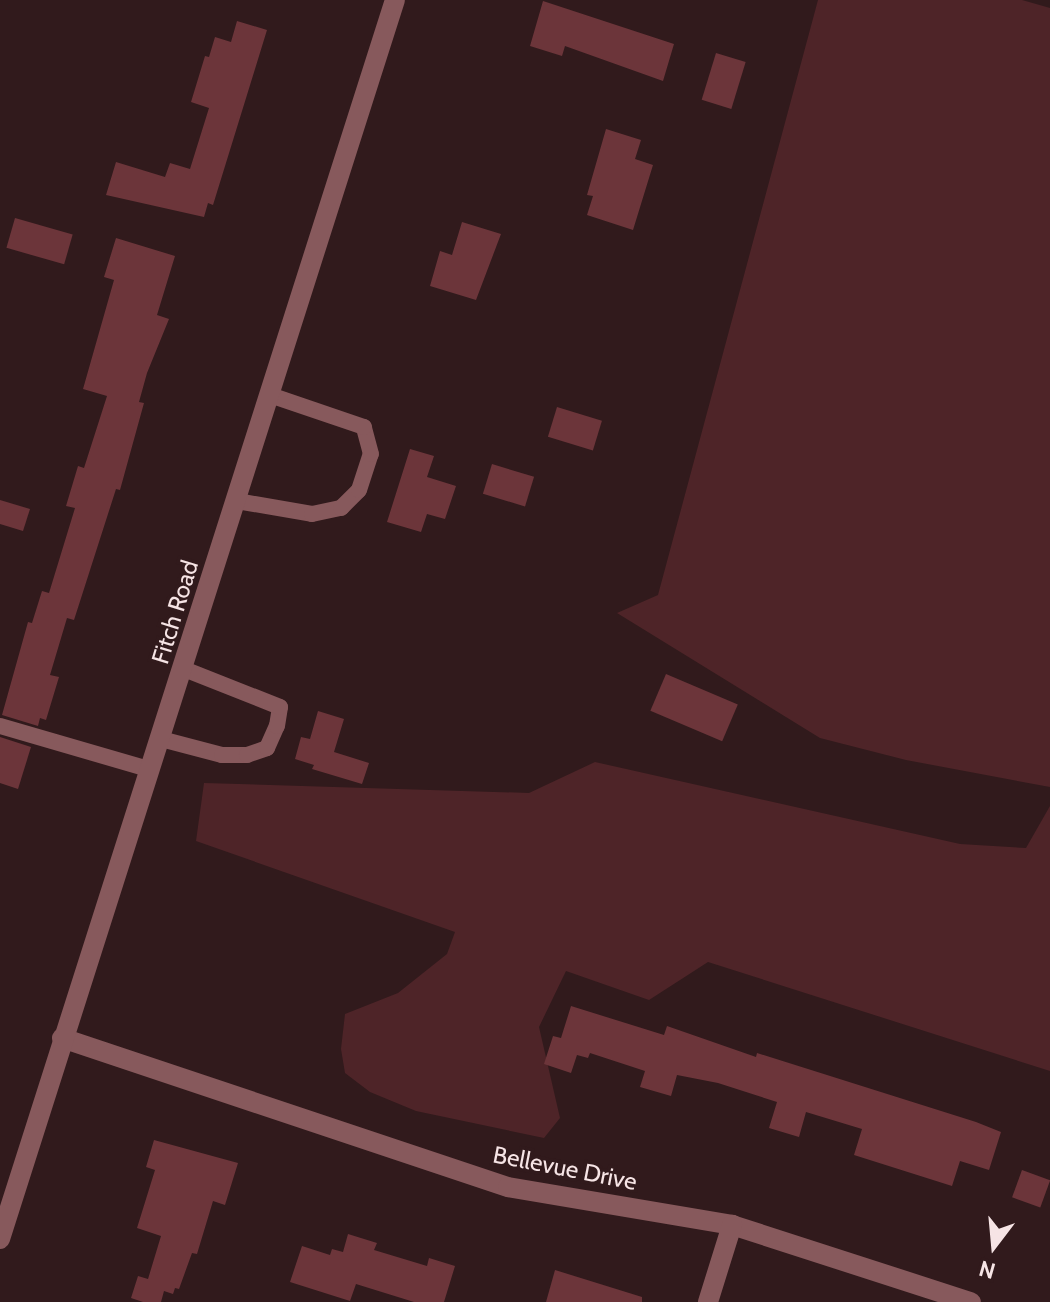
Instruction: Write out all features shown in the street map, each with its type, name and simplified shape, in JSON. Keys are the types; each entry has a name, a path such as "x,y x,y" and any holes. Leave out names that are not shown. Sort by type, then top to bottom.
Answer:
{"street":[{"name":"Fitch Road","path":"0,1239 395,0"},
{"name":"Bellevue Drive","path":"62,1038 508,1187 732,1225 971,1302"},
{"path":"708,1302 732,1225"}],"lane":[{"path":"237,501 280,512 312,514 341,508 359,490 371,454 364,427 270,395"},
{"path":"161,739 222,755 247,755 267,748 277,726 280,707 184,669"},
{"path":"0,726 151,770"}],"shaded area":[{"path":"818,0 1022,0 1050,8 1050,787 906,760 820,738 617,613 658,595"},
{"path":"595,762 960,844 1026,848 1050,806 1050,1071 708,962 649,1000 566,971 539,1027 560,1118 544,1138 416,1111 370,1092 345,1073 341,1049 345,1014 398,993 447,954 455,932 196,841 204,783 529,793"}],"building":[{"path":"543,1 674,44 663,81 565,46 562,56 530,46"},
{"path":"237,21 267,30 213,205 208,203 204,217 106,195 116,162 165,177 170,163 190,169 209,108 191,102 205,56 209,57 215,37 231,42"},
{"path":"716,53 746,62 731,109 702,100"},
{"path":"606,129 641,140 635,159 653,165 633,230 587,215 593,196 587,195"},
{"path":"15,218 73,235 64,264 6,248"},
{"path":"462,222 501,234 476,300 430,286 440,251 452,255"},
{"path":"116,238 175,256 157,315 169,319 147,373 139,402 144,403 120,490 116,489 74,620 67,618 50,675 59,677 46,720 40,718 38,726 2,715 28,622 32,623 42,591 49,593 75,508 66,506 78,466 84,468 107,396 83,389 114,280 104,277"},
{"path":"557,407 602,421 593,450 548,437"},
{"path":"410,449 434,456 427,477 456,486 445,519 427,514 421,532 387,522"},
{"path":"492,464 534,477 525,507 483,494"},
{"path":"0,500 30,509 23,531 0,524"},
{"path":"666,674 738,704 722,741 650,711"},
{"path":"318,711 344,719 334,752 369,763 362,784 312,769 314,765 295,759 301,737 310,739"},
{"path":"0,737 31,747 18,789 0,783"},
{"path":"571,1006 664,1035 667,1026 756,1057 757,1053 976,1122 1001,1132 989,1170 960,1161 952,1186 854,1155 862,1129 806,1112 799,1137 769,1128 777,1102 718,1083 677,1075 671,1096 640,1087 645,1071 590,1053 588,1058 577,1055 571,1073 544,1064 553,1036 561,1038"},
{"path":"154,1140 238,1163 225,1205 213,1201 197,1254 192,1253 179,1289 175,1288 173,1294 164,1291 161,1302 143,1302 131,1298 138,1276 148,1279 161,1236 137,1228 155,1170 146,1167"},
{"path":"1022,1170 1050,1180 1040,1208 1012,1197"},
{"path":"348,1234 377,1243 374,1250 427,1266 429,1258 455,1266 444,1302 414,1302 356,1284 350,1301 290,1282 302,1246 330,1255 332,1249 343,1252"},
{"path":"555,1270 642,1297 642,1302 546,1302"}]}
